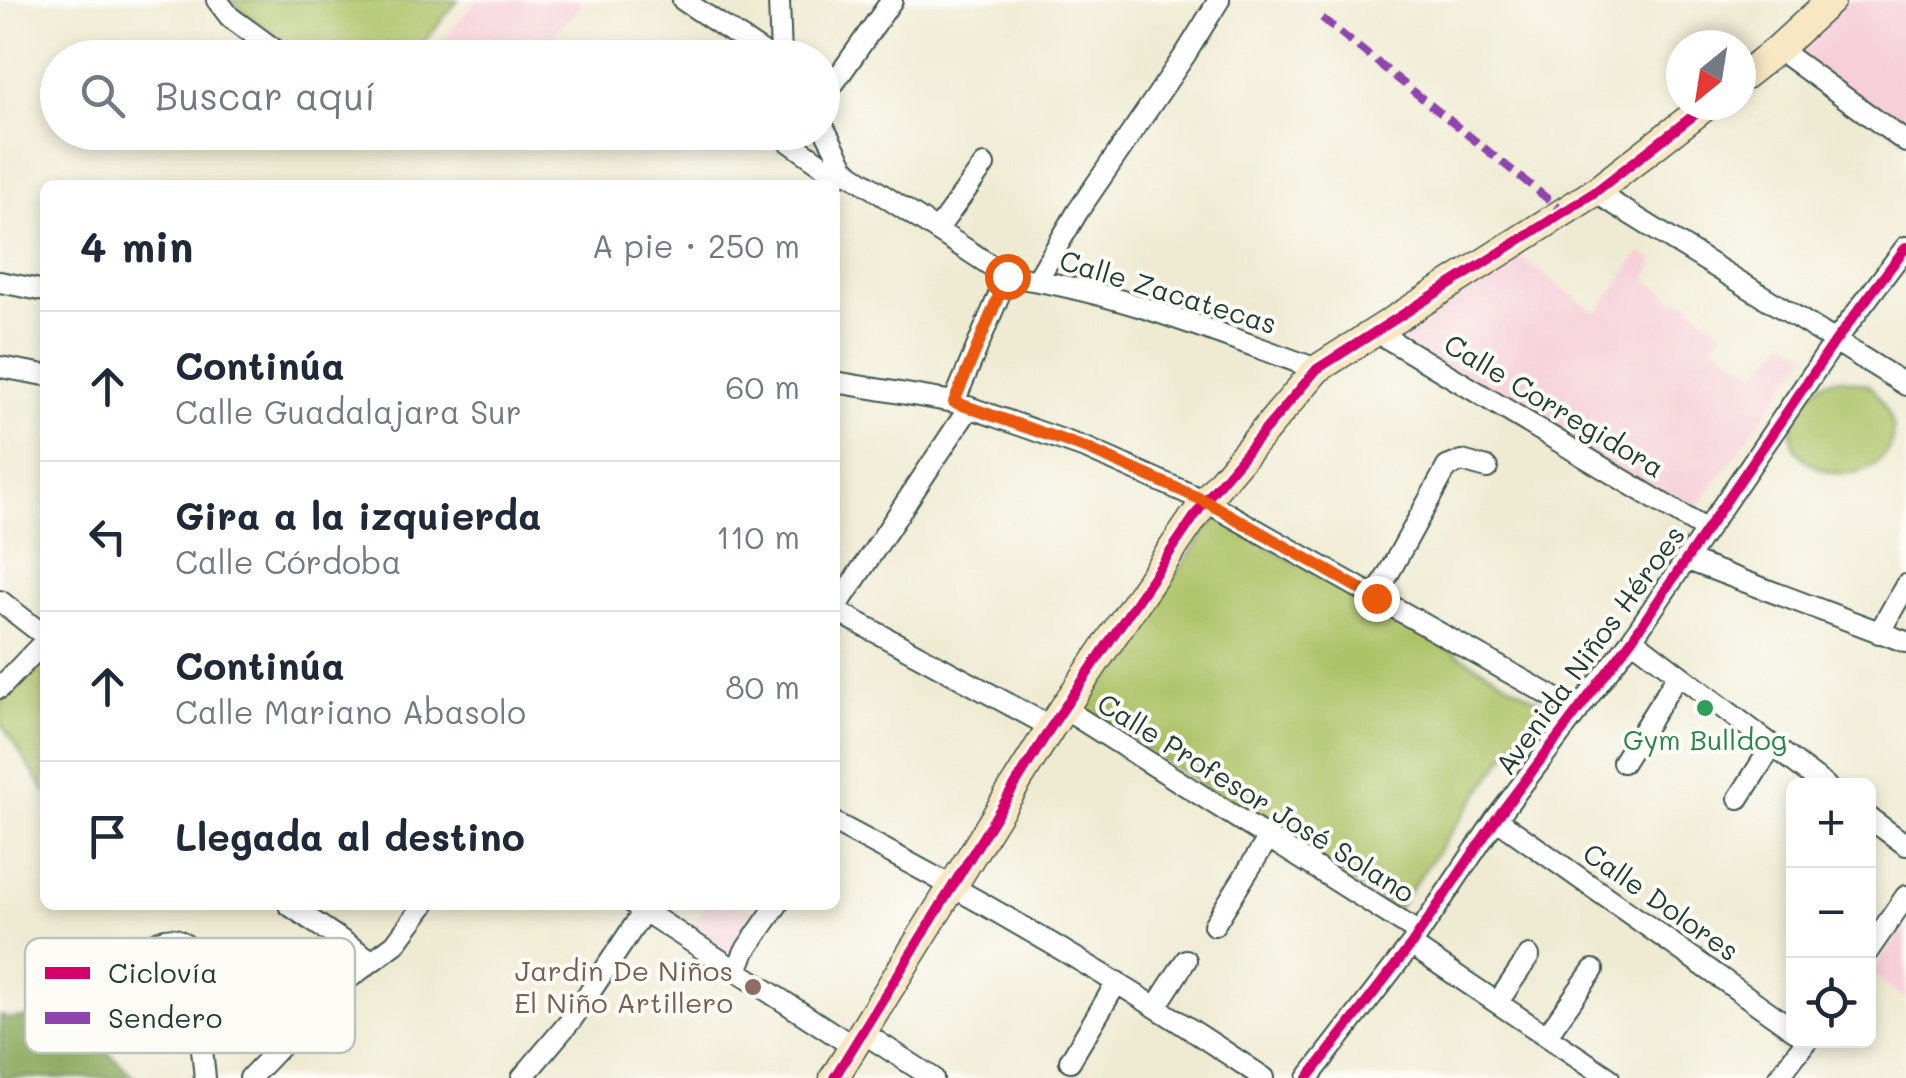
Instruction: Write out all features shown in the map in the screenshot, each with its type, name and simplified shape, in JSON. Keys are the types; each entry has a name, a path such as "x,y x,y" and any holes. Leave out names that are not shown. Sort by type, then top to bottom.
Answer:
{"street":[{"path":"217,0 230,17 261,40"},
{"path":"683,0 744,40"},
{"path":"779,0 781,40"},
{"path":"840,74 892,0"},
{"path":"1038,280 1078,211 1218,0"},
{"path":"1756,66 1831,0"},
{"path":"1778,49 1906,142"},
{"path":"834,1078 1057,718 1205,501 1317,369 1595,192 1688,120"},
{"path":"801,150 838,176"},
{"name":"Calle Zacatecas","path":"830,150 838,176 938,230 1007,276 1038,280 1158,312 1317,369"},
{"path":"938,230 984,165"},
{"path":"1595,192 1906,385"},
{"name":"Avenida Niños Héroes","path":"1308,1078 1415,939 1496,819 1632,639 1836,340 1906,247"},
{"path":"840,602 961,405 1007,276"},
{"path":"0,282 40,289"},
{"name":"Calle Corregidora","path":"1375,331 1705,529"},
{"path":"0,367 40,374"},
{"path":"840,383 961,405 1088,449 1205,501 1578,711"},
{"path":"1376,598 1447,467 1462,461 1487,468"},
{"path":"1686,559 1906,642"},
{"path":"1879,633 1906,584"},
{"path":"0,601 40,634"},
{"name":"Calle Profesor José Solano","path":"840,612 1057,718 1269,837 1609,1078"},
{"path":"1632,639 1815,778"},
{"path":"2,682 40,643"},
{"path":"1622,762 1678,676"},
{"path":"1739,798 1772,746"},
{"name":"Calle Dolores","path":"1496,819 1786,1024"},
{"path":"1876,823 1906,845"},
{"path":"840,826 951,884 1157,1005 1264,1078"},
{"path":"1214,925 1269,837"},
{"path":"1876,939 1906,896"},
{"path":"296,910 338,938"},
{"path":"355,974 395,944 420,910"},
{"path":"522,1078 572,1019 640,910"},
{"path":"647,910 737,970 933,1078"},
{"path":"737,970 745,951 774,910"},
{"path":"355,950 372,961"},
{"path":"1498,1002 1529,956"},
{"path":"1157,1005 1186,960"},
{"path":"1546,1035 1593,970"},
{"path":"1070,1061 1118,982"},
{"path":"1778,1078 1802,1048"},
{"path":"202,1053 205,1078"},
{"path":"250,1078 273,1053"}],"shaded area":[{"path":"476,0 584,0 550,40 444,40"},
{"path":"1845,0 1906,0 1906,142 1788,56"},
{"path":"1640,252 1655,261 1646,279 1677,302 1681,298 1723,331 1713,345 1758,373 1786,339 1808,353 1689,519 1387,338 1519,257 1597,313"},
{"path":"703,910 751,910 762,918 730,965 685,936"},
{"path":"1906,925 1906,1000 1876,977 1876,966"}],"green space":[{"path":"230,0 458,0 426,40 280,40"},
{"path":"1841,378 1869,385 1885,406 1893,431 1889,448 1876,464 1858,472 1820,468 1794,444 1792,427 1804,402 1822,384"},
{"path":"1216,517 1543,703 1396,910 1081,707"},
{"path":"40,662 40,783 0,722 0,701"},
{"path":"0,1015 8,1019 25,1018 25,1053 109,1053 135,1078 0,1078"}],"marked path":[{"path":"1322,18 1564,212"}],"cycle path":[{"path":"834,1078 1051,727 1205,501 1317,369 1595,192 1688,120"},
{"path":"1308,1078 1411,945 1496,819 1632,639 1836,340 1906,247"}],"place":[{"name":"Gym Bulldog","path":"1705,708"},
{"name":"Jardin De Niños El Niño Artillero","path":"753,987"}],"route":[{"path":"1007,276 954,402 1088,449 1205,501 1376,598"}]}
